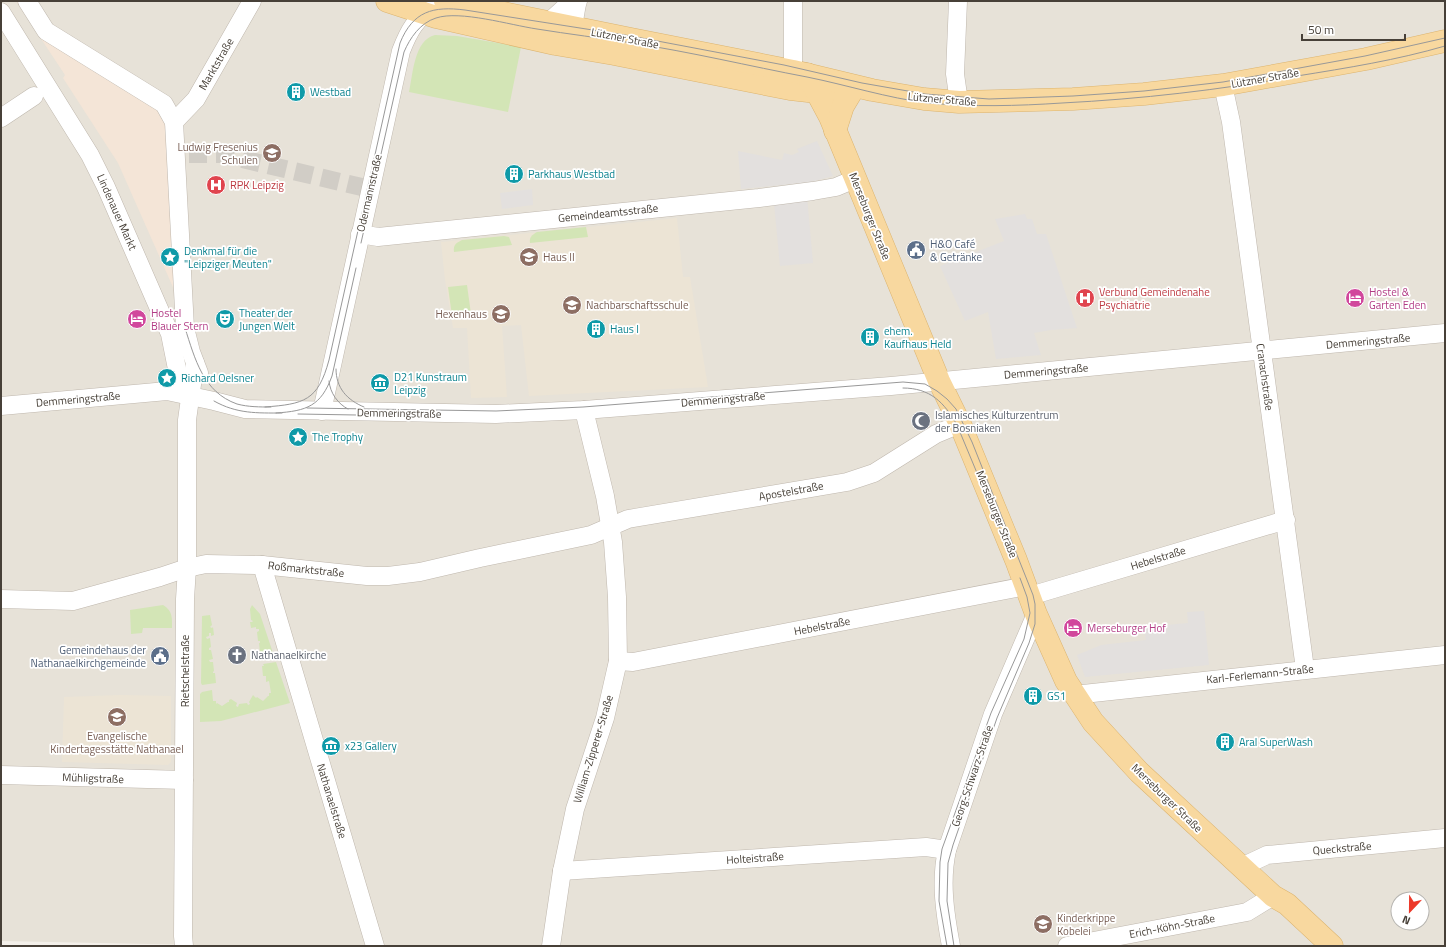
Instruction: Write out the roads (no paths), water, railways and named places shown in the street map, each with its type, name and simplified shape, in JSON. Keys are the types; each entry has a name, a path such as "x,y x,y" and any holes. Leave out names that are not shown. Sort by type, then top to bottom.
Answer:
{"main road":[{"name":"Lützner Straße","path":"387,1 425,14 465,24 545,31 572,27 862,91 959,102 1073,99 1144,94 1223,85 1366,59 1445,41"},
{"name":"Lützner Straße","path":"450,2 545,31 581,49 614,54 790,89 806,79"},
{"name":"Merseburger Straße","path":"806,79 835,131 939,381 960,424 1031,599 1063,674 1074,695 1093,722 1143,776 1273,896 1287,904 1332,946"},
{"path":"835,131 842,106 862,91"},
{"name":"Merseburger Straße","path":"1273,896 1274,905 1287,921 1314,946"}],"street":[{"name":"Lindenauer Markt","path":"27,1 46,31 164,104 174,122 183,155 185,328 192,380"},
{"name":"Marktstraße","path":"174,122 196,100 252,1"},
{"path":"545,31 572,1"},
{"path":"572,27 575,8 578,1"},
{"name":"Merseburger Straße","path":"793,1 806,79"},
{"path":"958,1 956,74 959,102"},
{"name":"Odermannstraße","path":"322,411 401,51 411,28 425,14 450,2"},
{"name":"Lindenauer Markt","path":"1,12 90,155 106,187 170,334 179,379 192,380 204,386 215,397 228,405"},
{"name":"Cranachstraße","path":"1223,85 1232,130 1305,669"},
{"path":"1,118 34,96"},
{"name":"Gemeindeamtsstraße","path":"360,234 378,237 759,198 812,192 836,187 855,179"},
{"name":"Demmeringstraße","path":"1,406 167,391 192,380 228,405 244,409 496,414 584,410 939,381 1445,334"},
{"name":"Rietschelstraße","path":"184,946 187,420 192,380"},
{"name":"William-Zipperer-Straße","path":"551,946 562,871 575,809 605,718 618,661 617,597 611,526 584,410"},
{"name":"Apostelstraße","path":"611,526 628,519 847,482 874,473 936,434 960,424"},
{"name":"Hebelstraße","path":"618,661 633,662 1031,599 1286,520"},
{"name":"Roßmarktstraße","path":"1,599 73,600 206,564 262,564 353,574 388,576 420,572 591,535 611,526"},
{"name":"Nathanaelstraße","path":"262,564 375,946"},
{"name":"Georg-Schwarz-Straße","path":"951,946 943,900 944,863 947,850 1031,599"},
{"name":"Karl-Ferlemann-Straße","path":"1074,695 1445,655"},
{"name":"Mühligstraße","path":"1,776 184,780"},
{"name":"Queckstraße","path":"1243,869 1250,863 1267,855 1445,838"},
{"name":"Holteistraße","path":"562,871 926,847 947,850"},
{"name":"Erich-Köhn-Straße","path":"1067,946 1247,912 1273,896"}],"tunnel":[{"path":"189,154 221,154 370,189"}],"tram line":[{"path":"265,407 290,404 308,398 320,384 325,374 400,43 405,32 418,17 434,10 465,10 631,36 784,65 862,83 925,94 989,99 1073,96 1144,91 1223,82 1365,56 1445,38"},
{"path":"361,243 404,52 409,41 420,27 430,20 446,16 485,19 698,55 807,77 913,101 995,106 1121,99 1238,86 1390,60 1445,46"},
{"path":"276,413 296,411 312,405 318,400 328,386 332,376 356,268"},
{"path":"185,328 197,363 208,383 216,391 225,399 237,404 271,407"},
{"path":"336,369 340,388 352,401 364,407"},
{"path":"329,381 335,398 348,409"},
{"path":"307,408 496,411 583,407 903,382 925,384 947,399 956,409 972,442 1033,595 1035,604 1035,624 1029,643 997,718 948,863 947,901 954,946"},
{"path":"903,388 913,389 929,394 941,403 952,417 957,425 1010,552"},
{"path":"214,401 239,411 256,413 282,413"},
{"path":"298,414 414,416"},
{"path":"947,946 939,901 940,862 942,849 991,713 1024,639 1030,613 1027,597 1020,578"}],"place":[{"name":"Westbad","path":"296,92"},
{"name":"Ludwig Fresenius Schulen","path":"272,153"},
{"name":"Parkhaus Westbad","path":"514,174"},
{"name":"RPK Leipzig","path":"216,185"},
{"name":"H&O Café & Getränke","path":"916,250"},
{"name":"Denkmal für die \"Leipziger Meuten\"","path":"170,257"},
{"name":"Haus II","path":"529,257"},
{"name":"Verbund Gemeindenahe Psychiatrie","path":"1085,298"},
{"name":"Hostel & Garten Eden","path":"1355,298"},
{"name":"Nachbarschaftsschule","path":"572,305"},
{"name":"Hexenhaus","path":"501,314"},
{"name":"Hostel Blauer Stern","path":"137,319"},
{"name":"Theater der Jungen Welt","path":"225,319"},
{"name":"Haus I","path":"596,329"},
{"name":"ehem. Kaufhaus Held","path":"870,337"},
{"name":"Richard Oelsner","path":"167,378"},
{"name":"D21 Kunstraum Leipzig","path":"380,383"},
{"name":"Islamisches Kulturzentrum der Bosniaken","path":"921,421"},
{"name":"The Trophy","path":"298,437"},
{"name":"Merseburger Hof","path":"1073,628"},
{"name":"Nathanaelkirche","path":"237,655"},
{"name":"Gemeindehaus der Nathanaelkirchgemeinde","path":"160,656"},
{"name":"GS1","path":"1033,696"},
{"name":"Evangelische Kindertagesstätte Nathanael","path":"117,717"},
{"name":"Aral SuperWash","path":"1225,742"},
{"name":"x23 Gallery","path":"331,746"},
{"name":"Kinderkrippe Kobelei","path":"1043,924"}]}
